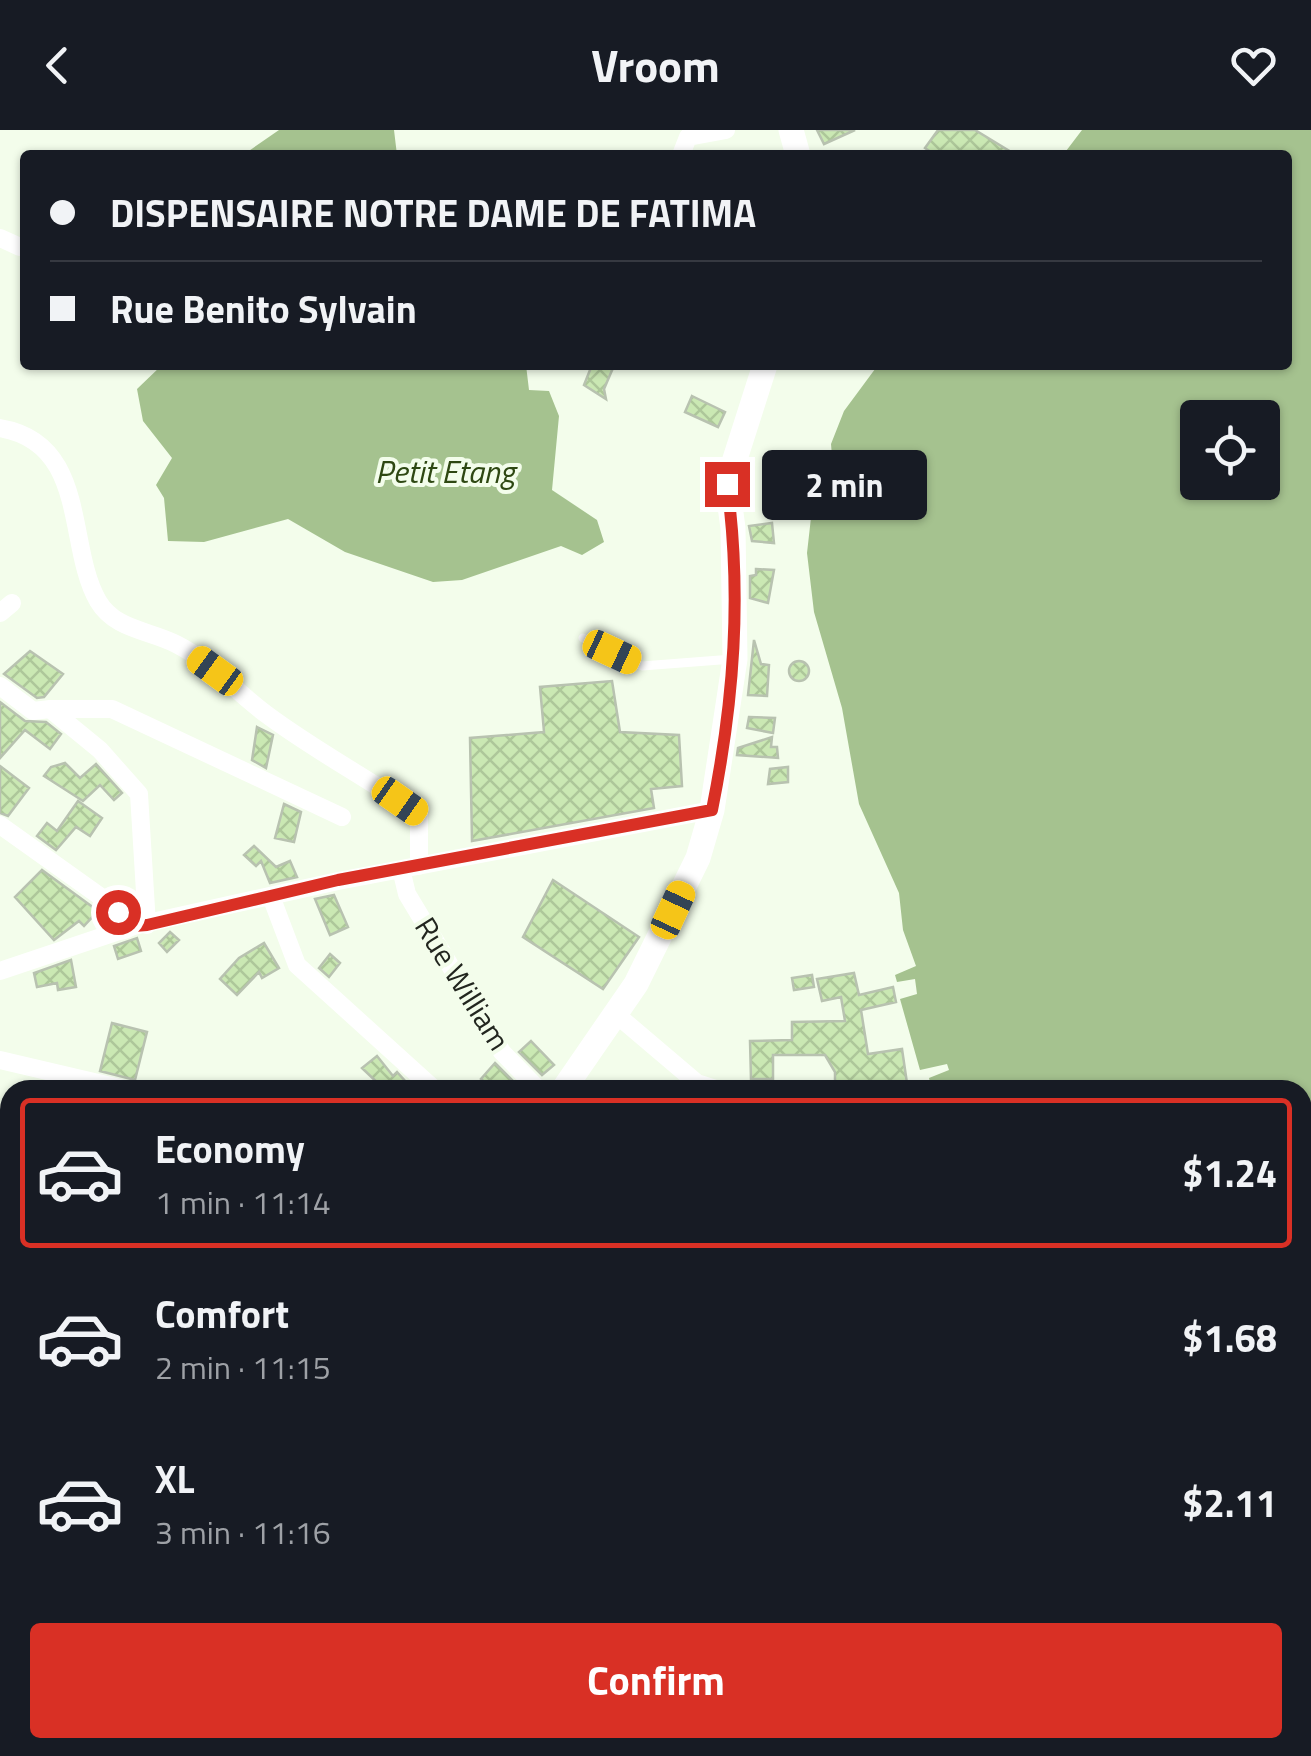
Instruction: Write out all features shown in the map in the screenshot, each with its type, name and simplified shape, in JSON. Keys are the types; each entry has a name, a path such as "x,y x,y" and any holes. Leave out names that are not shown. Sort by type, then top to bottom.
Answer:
{"main road":[{"path":"570,1080 618,1016 698,858 712,810 736,658 734,546 727,484 764,370"}],"street":[{"path":"683,150 688,137 726,130"},
{"path":"0,238 20,246"},
{"path":"0,428 12,430 44,451 72,493 86,569 98,601 113,620 177,644 268,716 419,814 410,867"},
{"path":"0,686 33,712 50,708 112,710 342,818"},
{"path":"50,708 100,750 139,794 140,926"},
{"path":"0,970 140,926 410,867 712,810"},
{"path":"0,825 140,926"},
{"name":"Rue William","path":"410,867 407,894 502,1052 529,1080"},
{"path":"272,898 297,965 425,1080"},
{"path":"618,1016 693,1080"},
{"path":"0,1060 85,1080"}],"lane":[{"path":"583,638 642,666 736,658"}],"water":[{"path":"279,130 394,130 396,150 250,150"},
{"path":"1082,130 1311,130 1311,1080 930,1080 949,1070 947,1064 920,1070 900,999 917,994 915,979 897,982 895,975 916,966 903,930 899,893 859,804 842,708 814,612 807,553 813,500 827,484 833,468 831,444 844,411 874,370 1292,370 1292,150 1067,150"},
{"name":"Petit Etang","path":"157,370 527,370 529,390 549,391 559,416 552,490 597,520 604,542 582,555 561,546 462,580 433,582 345,552 288,519 204,542 168,541 164,498 156,485 172,458 143,421 137,389"}],"building":[{"path":"817,130 855,130 824,144"},
{"path":"938,130 975,130 1008,150 928,150 925,148"},
{"path":"590,370 612,370 604,389 606,399 584,385"},
{"path":"692,396 725,412 718,427 685,412"},
{"path":"772,523 774,543 752,541 749,526"},
{"path":"756,569 774,570 768,603 750,598 750,576 756,575"},
{"path":"754,640 761,664 769,665 767,696 748,695"},
{"path":"30,651 63,674 44,697 37,698 4,674"},
{"path":"795,661 803,661 809,671 803,681 795,681 789,675 789,667"},
{"path":"612,681 620,732 679,735 682,786 651,789 654,808 472,841 470,738 544,732 540,687"},
{"path":"0,702 25,721 46,722 61,734 50,749 25,730 0,758"},
{"path":"749,717 775,718 773,733 747,728"},
{"path":"257,727 273,735 266,768 252,760"},
{"path":"772,737 771,747 777,747 778,758 737,755 738,748"},
{"path":"65,763 80,778 96,764 122,793 114,800 100,785 83,801 44,776 51,767"},
{"path":"0,766 29,788 8,816 0,813"},
{"path":"788,767 788,782 768,784 770,769"},
{"path":"78,801 102,818 90,836 76,827 56,850 37,836 47,823 57,831"},
{"path":"284,804 301,812 294,842 275,838"},
{"path":"254,846 276,867 290,861 297,877 270,883 261,861 256,866 244,855"},
{"path":"42,870 98,911 84,926 79,921 54,940 15,897"},
{"path":"553,880 639,937 603,989 523,937"},
{"path":"334,895 348,927 330,935 315,899"},
{"path":"170,932 179,940 167,952 159,943"},
{"path":"137,938 141,951 118,959 114,946"},
{"path":"264,943 279,968 262,978 259,972 237,995 220,979 239,958"},
{"path":"330,954 340,963 329,977 319,968"},
{"path":"71,960 76,987 58,990 57,983 37,987 34,973"},
{"path":"854,973 859,995 893,987 896,1002 861,1010 868,1054 902,1049 907,1080 835,1080 825,1055 773,1055 773,1079 751,1079 750,1041 792,1040 792,1022 845,1021 841,997 822,1001 817,979"},
{"path":"812,975 814,987 794,990 792,978"},
{"path":"112,1023 147,1032 135,1080 100,1071"},
{"path":"531,1041 554,1065 542,1075 519,1052"},
{"path":"377,1056 393,1076 397,1072 404,1080 375,1080 362,1068"},
{"path":"495,1063 512,1080 482,1080"}],"route":[{"path":"118,912 134,926 147,925 338,880 712,810 736,658 733,528 727,484"}]}
